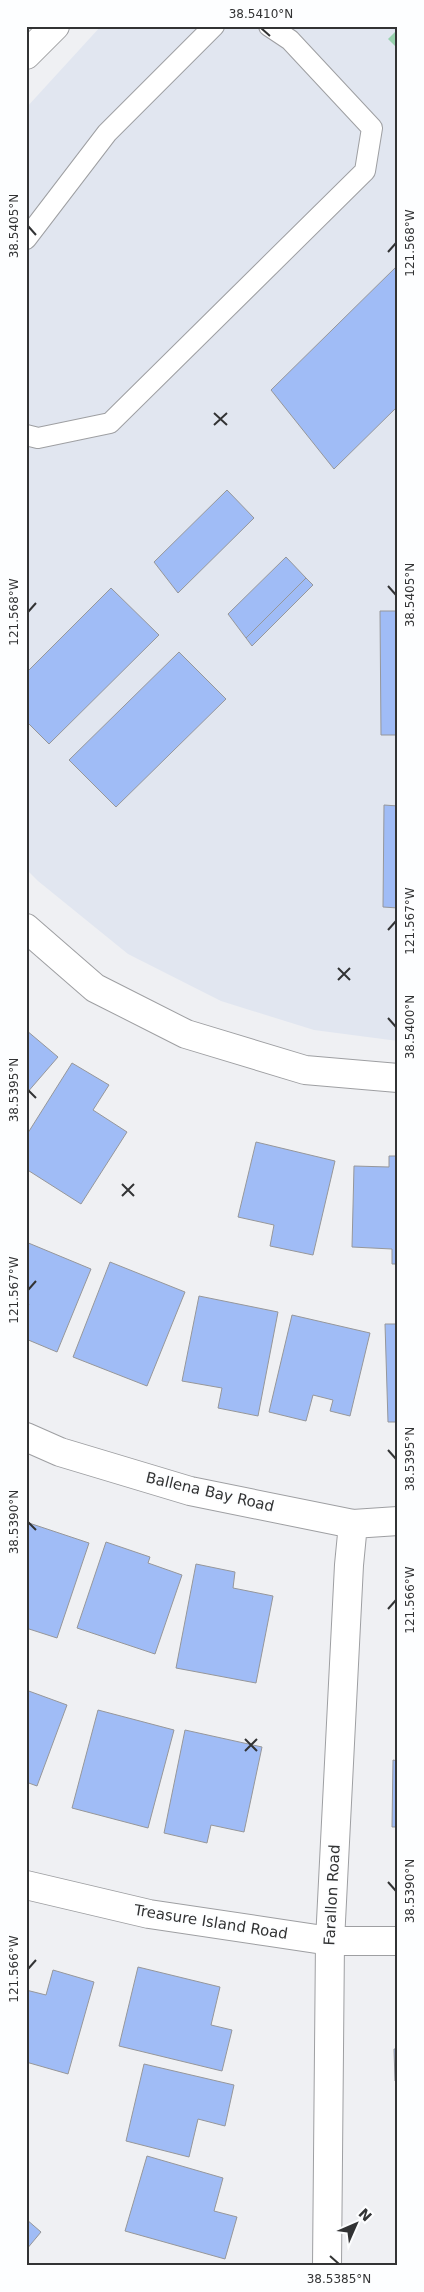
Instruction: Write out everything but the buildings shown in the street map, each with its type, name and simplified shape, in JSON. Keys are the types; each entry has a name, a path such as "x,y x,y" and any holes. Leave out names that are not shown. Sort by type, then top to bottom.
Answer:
{"street":[{"path":"26,55 55,26"},
{"path":"26,928 95,988 186,1034 305,1070 398,1078"},
{"name":"Ballena Bay Road","path":"26,1437 60,1452 190,1491 353,1524 398,1521"},
{"name":"Farallon Road","path":"327,2266 330,1941 349,1565 353,1524"},
{"name":"Treasure Island Road","path":"26,1884 149,1914 330,1941 398,1941"}],"lane":[{"path":"26,239 108,133 214,26"},
{"path":"26,435 38,438 110,423 366,171 372,128 290,40 269,26"}],"shaded area":[{"path":"101,26 398,26 398,1041 314,1030 221,1001 128,954 38,881 26,869 26,108"}],"green space":[{"path":"398,29 398,49 388,39"}]}
